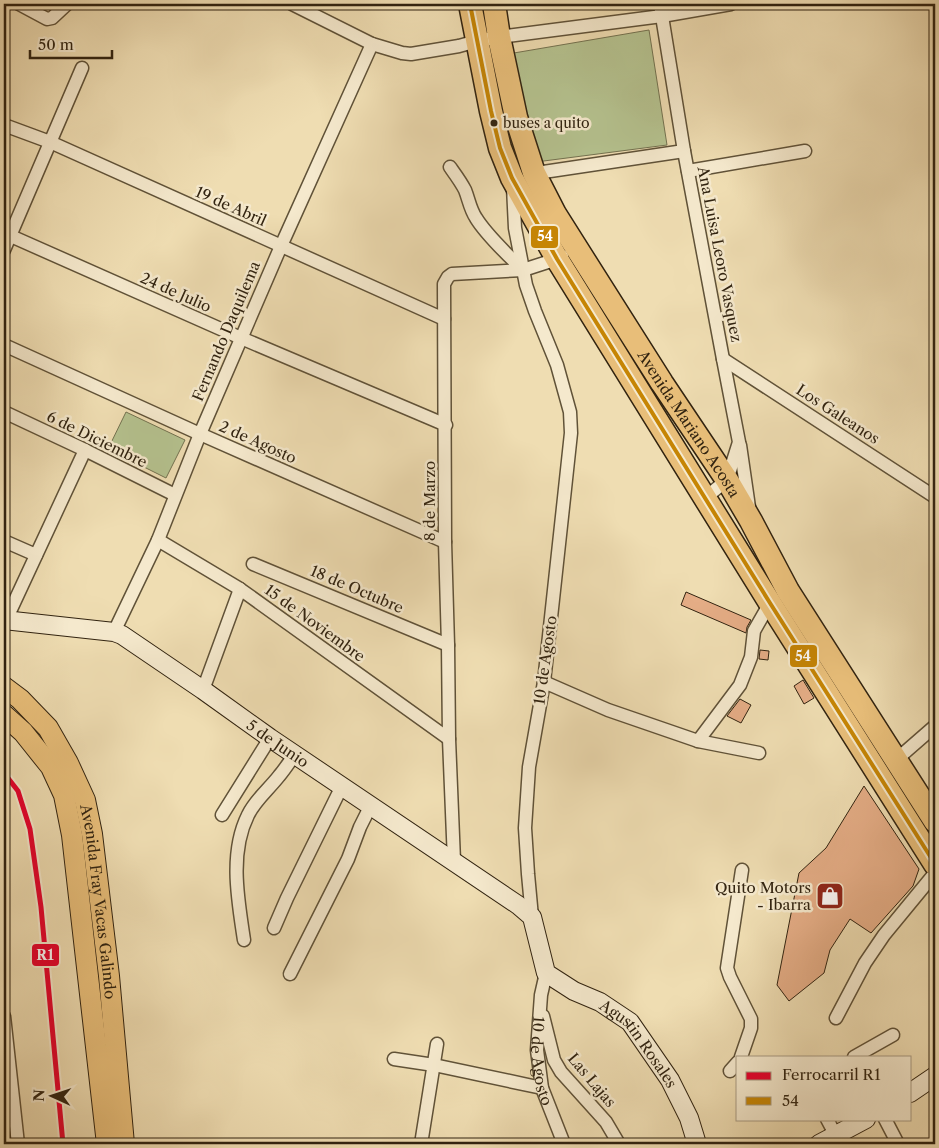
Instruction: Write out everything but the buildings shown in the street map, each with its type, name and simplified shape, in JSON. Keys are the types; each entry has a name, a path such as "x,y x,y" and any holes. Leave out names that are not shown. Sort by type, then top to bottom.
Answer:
{"highway":[{"name":"Avenida Mariano Acosta","path":"470,4 500,148 556,214 662,383 727,480 752,522 779,597 935,864"},
{"name":"Avenida Mariano Acosta","path":"494,4 516,117 523,175 557,259 705,498 896,760 935,821"}],"main road":[{"name":"Avenida Fray Vacas Galindo","path":"4,687 20,699 48,728 68,762 85,800 92,834 109,976 124,1144"},
{"name":"Avenida Fray Vacas Galindo","path":"4,715 23,732 52,767 64,795 72,835 107,1144"}],"street":[{"path":"19,4 47,19 52,18 67,4"},
{"path":"292,4 372,44 411,54 661,10 731,4"},
{"name":"Ana Luisa Leoro Vasquez","path":"661,10 684,150 739,442 727,480"},
{"name":"Fernando Daquilema","path":"114,632 158,540 241,338 372,44"},
{"path":"4,250 7,235 82,68"},
{"name":"19 de Abril","path":"4,125 50,142 444,319"},
{"path":"523,175 684,150"},
{"path":"688,171 805,151"},
{"path":"450,167 461,182 470,208 477,220 523,270"},
{"name":"10 de Agosto","path":"523,175 515,228 523,270 535,311 557,365 570,412 570,443 544,682 529,766 525,828 532,917 546,973 541,995 537,1050 542,1088 564,1144"},
{"name":"24 de Julio","path":"7,235 241,338 446,425"},
{"name":"8 de Marzo","path":"454,861 449,739 445,542 444,284 452,274 523,270 557,259 577,247"},
{"name":"2 de Agosto","path":"4,345 445,542"},
{"name":"Los Galeanos","path":"723,359 935,497"},
{"name":"6 de Diciembre","path":"4,412 175,495"},
{"path":"739,442 752,522"},
{"path":"5,620 85,450"},
{"path":"705,498 727,480"},
{"name":"15 de Noviembre","path":"158,540 240,589 449,739"},
{"path":"4,541 36,555"},
{"name":"18 de Octubre","path":"253,564 448,645"},
{"path":"203,690 240,589"},
{"path":"698,741 740,685 751,657 754,631 779,597"},
{"name":"5 de Junio","path":"5,620 114,632 122,635 270,738 513,901 532,917"},
{"path":"544,682 608,710 698,741 759,753"},
{"path":"896,760 935,726"},
{"path":"222,815 270,738"},
{"path":"244,940 238,899 237,856 242,832 248,814 295,754"},
{"path":"274,928 342,786"},
{"path":"290,974 348,859 371,805"},
{"path":"741,1056 751,1028 751,1019 727,968 742,870"},
{"path":"836,1018 865,963 884,935 935,873"},
{"name":"Agustin Rosales","path":"546,973 574,990 600,1002 630,1022 670,1080 689,1118 698,1144"},
{"name":"Las Lajas","path":"540,1004 554,1060 562,1072 606,1122 620,1144"},
{"path":"4,1016 18,1144"},
{"path":"856,1056 893,1035"},
{"path":"422,1144 437,1044"},
{"path":"394,1059 434,1065 542,1088"},
{"path":"912,1091 935,1076"},
{"path":"828,1120 836,1136"},
{"path":"819,1144 864,1120"},
{"path":"886,1120 898,1144"}],"green space":[{"path":"649,30 667,145 536,162 508,54"},
{"path":"126,412 185,440 166,478 108,449"}],"rail line":[{"name":"R1","path":"4,773 18,791 30,829 41,907 63,1144"}],"transit line":[{"name":"54","path":"470,4 491,111 500,148 512,178 557,259 770,603 935,864"}],"place":[{"name":"buses a quito","path":"494,123"},
{"name":"Quito Motors - Ibarra","path":"830,896"}]}
